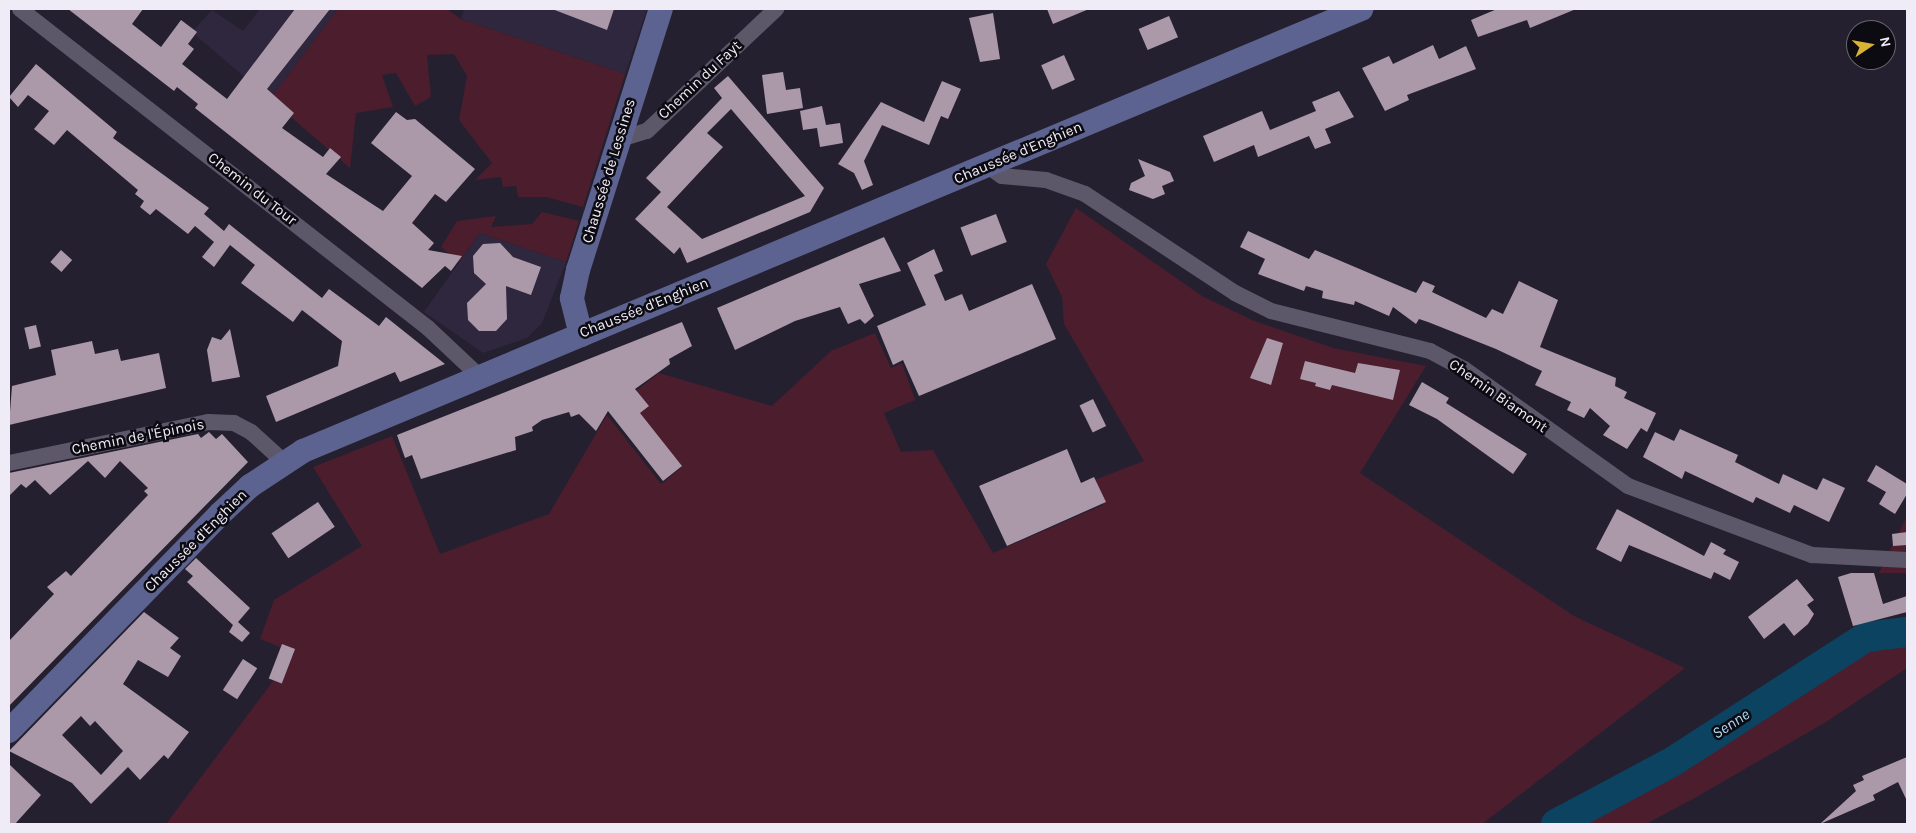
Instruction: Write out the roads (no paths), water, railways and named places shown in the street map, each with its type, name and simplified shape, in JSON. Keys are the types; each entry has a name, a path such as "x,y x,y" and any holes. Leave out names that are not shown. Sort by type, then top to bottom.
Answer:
{"main road":[{"name":"Chaussée de Lessines","path":"581,335 574,289 618,140 661,9"},
{"name":"Chaussée d'Enghien","path":"9,731 220,514 284,462 478,375 581,335 1361,9"}],"street":[{"name":"Chemin du Tour","path":"20,9 428,328 478,375"},
{"name":"Chemin du Fayt","path":"618,140 647,131 776,9"},
{"name":"Chemin Biamont","path":"988,166 1002,176 1046,180 1085,194 1235,293 1271,311 1430,351 1464,369 1628,486 1812,555 1907,560"},
{"name":"Chemin de l'Épinois","path":"9,463 208,422 234,423 251,432 284,462"}],"waterway":[{"name":"Senne","path":"1556,824 1672,762 1866,637 1907,632"}]}
